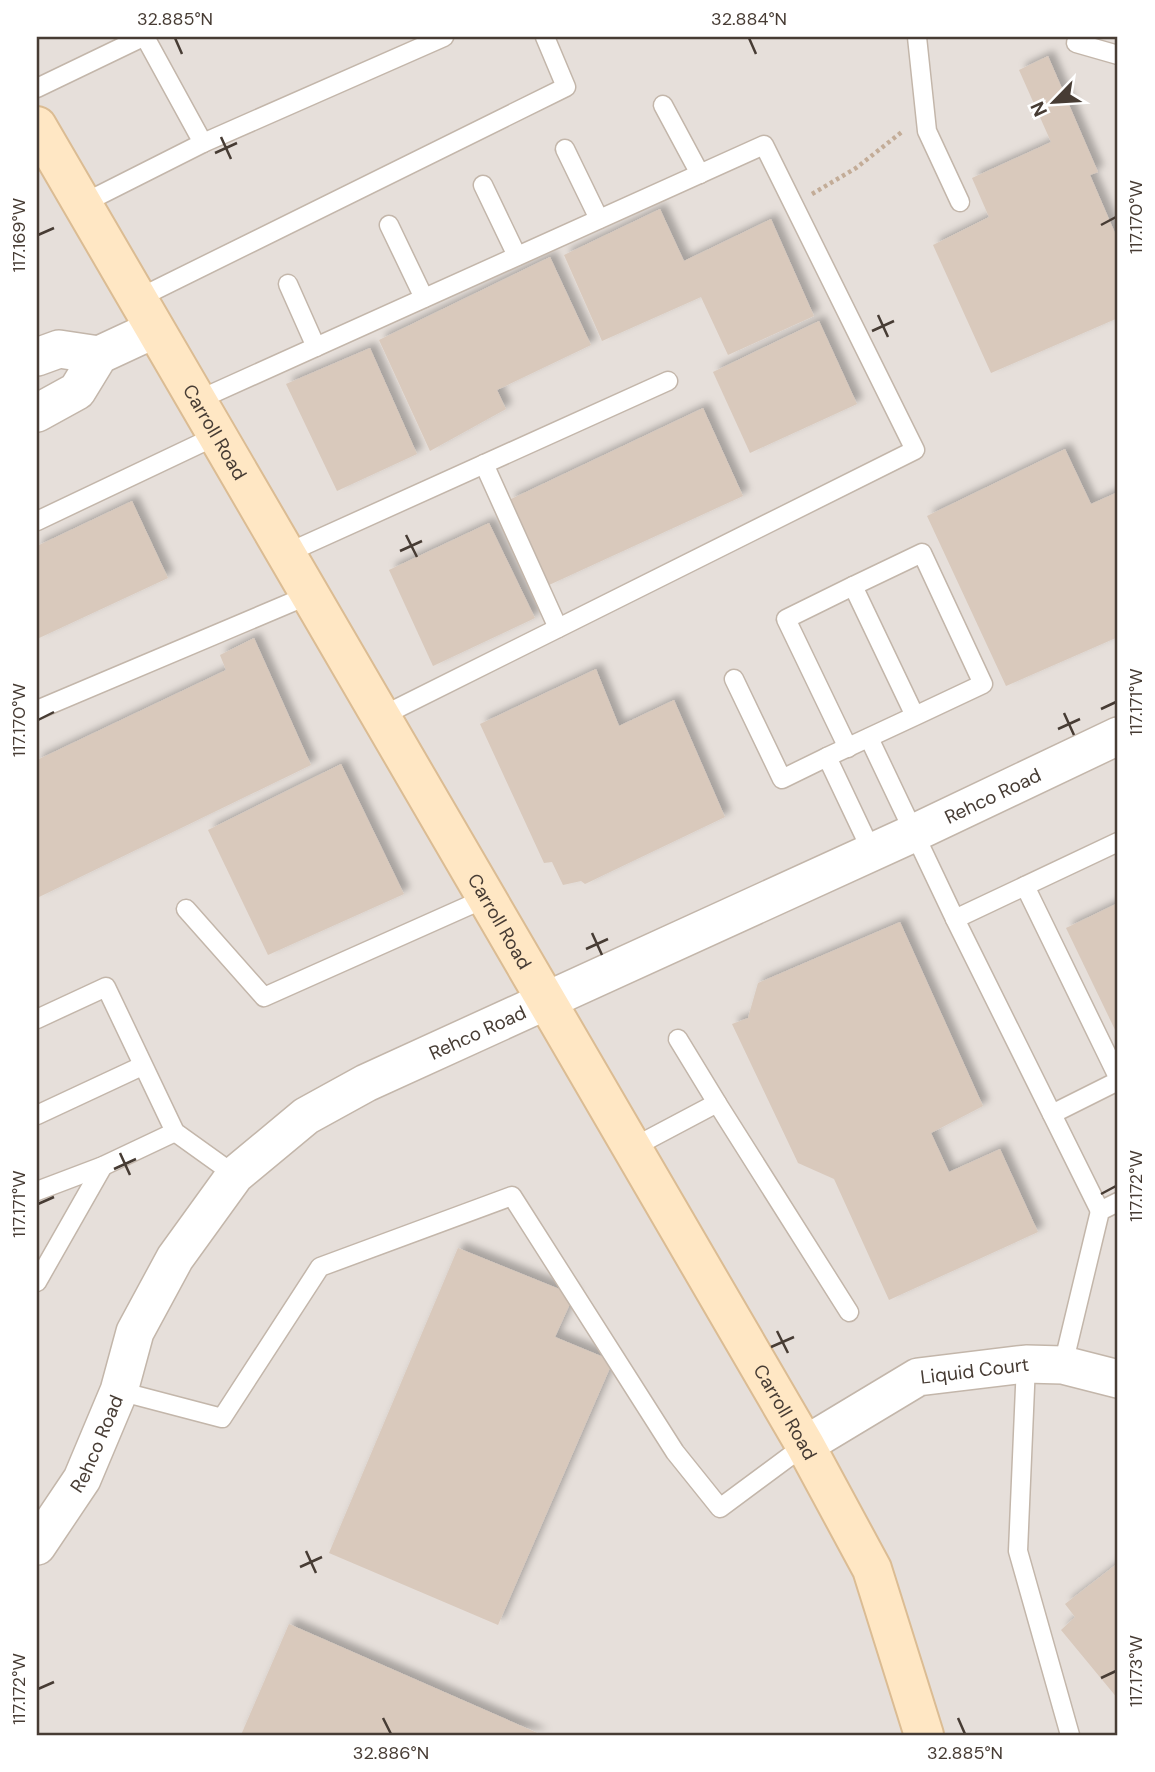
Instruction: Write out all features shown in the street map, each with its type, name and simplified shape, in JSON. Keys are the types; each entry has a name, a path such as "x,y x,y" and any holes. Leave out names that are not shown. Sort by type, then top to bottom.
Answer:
{"main road":[{"name":"Carroll Road","path":"37,126 805,1445 872,1569 924,1735"}],"street":[{"path":"37,413 77,391 99,355 146,314"},
{"path":"37,357 59,349 99,355"},
{"name":"Rehco Road","path":"37,1546 82,1479 119,1391 140,1322 175,1258 235,1175 306,1116 366,1083 914,833 1118,736"},
{"name":"Liquid Court","path":"805,1445 918,1377 1026,1364 1063,1365 1118,1379"}],"lane":[{"path":"37,88 144,37 203,143"},
{"path":"82,204 203,143 444,37"},
{"path":"146,314 566,87 545,37"},
{"path":"917,37 927,131 960,202"},
{"path":"1079,39 1118,55"},
{"path":"663,105 699,174"},
{"path":"196,401 764,145 915,450 380,717"},
{"path":"565,149 599,219"},
{"path":"483,185 517,256"},
{"path":"389,225 424,298"},
{"path":"288,284 316,347"},
{"path":"285,554 667,381"},
{"path":"37,521 216,436"},
{"path":"484,464 558,628"},
{"path":"734,679 782,779 827,757 848,748 983,684 922,553 786,619 848,748"},
{"path":"853,586 915,716"},
{"path":"37,710 309,595"},
{"path":"869,738 955,919 1100,1211 1063,1365"},
{"path":"827,757 872,852"},
{"path":"955,919 1118,842"},
{"path":"1025,886 1118,1079 1052,1114"},
{"path":"186,909 264,996 486,898"},
{"path":"37,1019 107,987 175,1132 235,1175"},
{"path":"678,1040 849,1312"},
{"path":"37,1115 142,1066"},
{"path":"632,1148 717,1103"},
{"path":"37,1191 103,1166 175,1132"},
{"path":"37,1282 103,1166"},
{"path":"119,1391 222,1418 320,1267 512,1196 675,1452 720,1508 805,1445"},
{"path":"1100,1211 1118,1202"},
{"path":"1026,1364 1018,1551 1070,1735"}],"path":[{"path":"793,205 856,168 925,114"}],"shaded area":[{"path":"37,37 1118,37 1118,1735 37,1735"}],"building":[{"path":"1048,56 1098,172 1090,175 1118,240 1118,318 991,373 933,245 989,217 972,178 1051,142 1019,70"},
{"path":"660,209 684,261 771,219 814,316 728,355 701,297 602,341 564,255"},
{"path":"550,257 591,345 497,390 506,409 430,451 379,340"},
{"path":"819,321 857,404 750,453 713,372"},
{"path":"370,348 417,454 337,491 286,384"},
{"path":"703,408 743,496 549,585 509,500"},
{"path":"1065,449 1091,504 1118,492 1118,637 1006,686 927,516"},
{"path":"132,501 168,578 37,639 37,546"},
{"path":"489,523 535,618 433,666 389,570"},
{"path":"254,638 311,765 37,898 37,760 226,670 220,655"},
{"path":"596,669 619,726 674,700 725,817 585,884 581,881 563,885 552,862 544,863 480,724"},
{"path":"341,764 404,894 268,955 208,830"},
{"path":"1118,903 1118,1036 1066,928"},
{"path":"900,922 983,1106 931,1133 949,1172 1000,1149 1038,1232 889,1300 834,1179 798,1163 732,1024 748,1018 758,983"},
{"path":"458,1248 574,1295 555,1337 613,1361 498,1625 329,1553"},
{"path":"1118,1563 1118,1699 1061,1630 1075,1617 1065,1604"},
{"path":"289,1624 542,1735 241,1735"}]}
